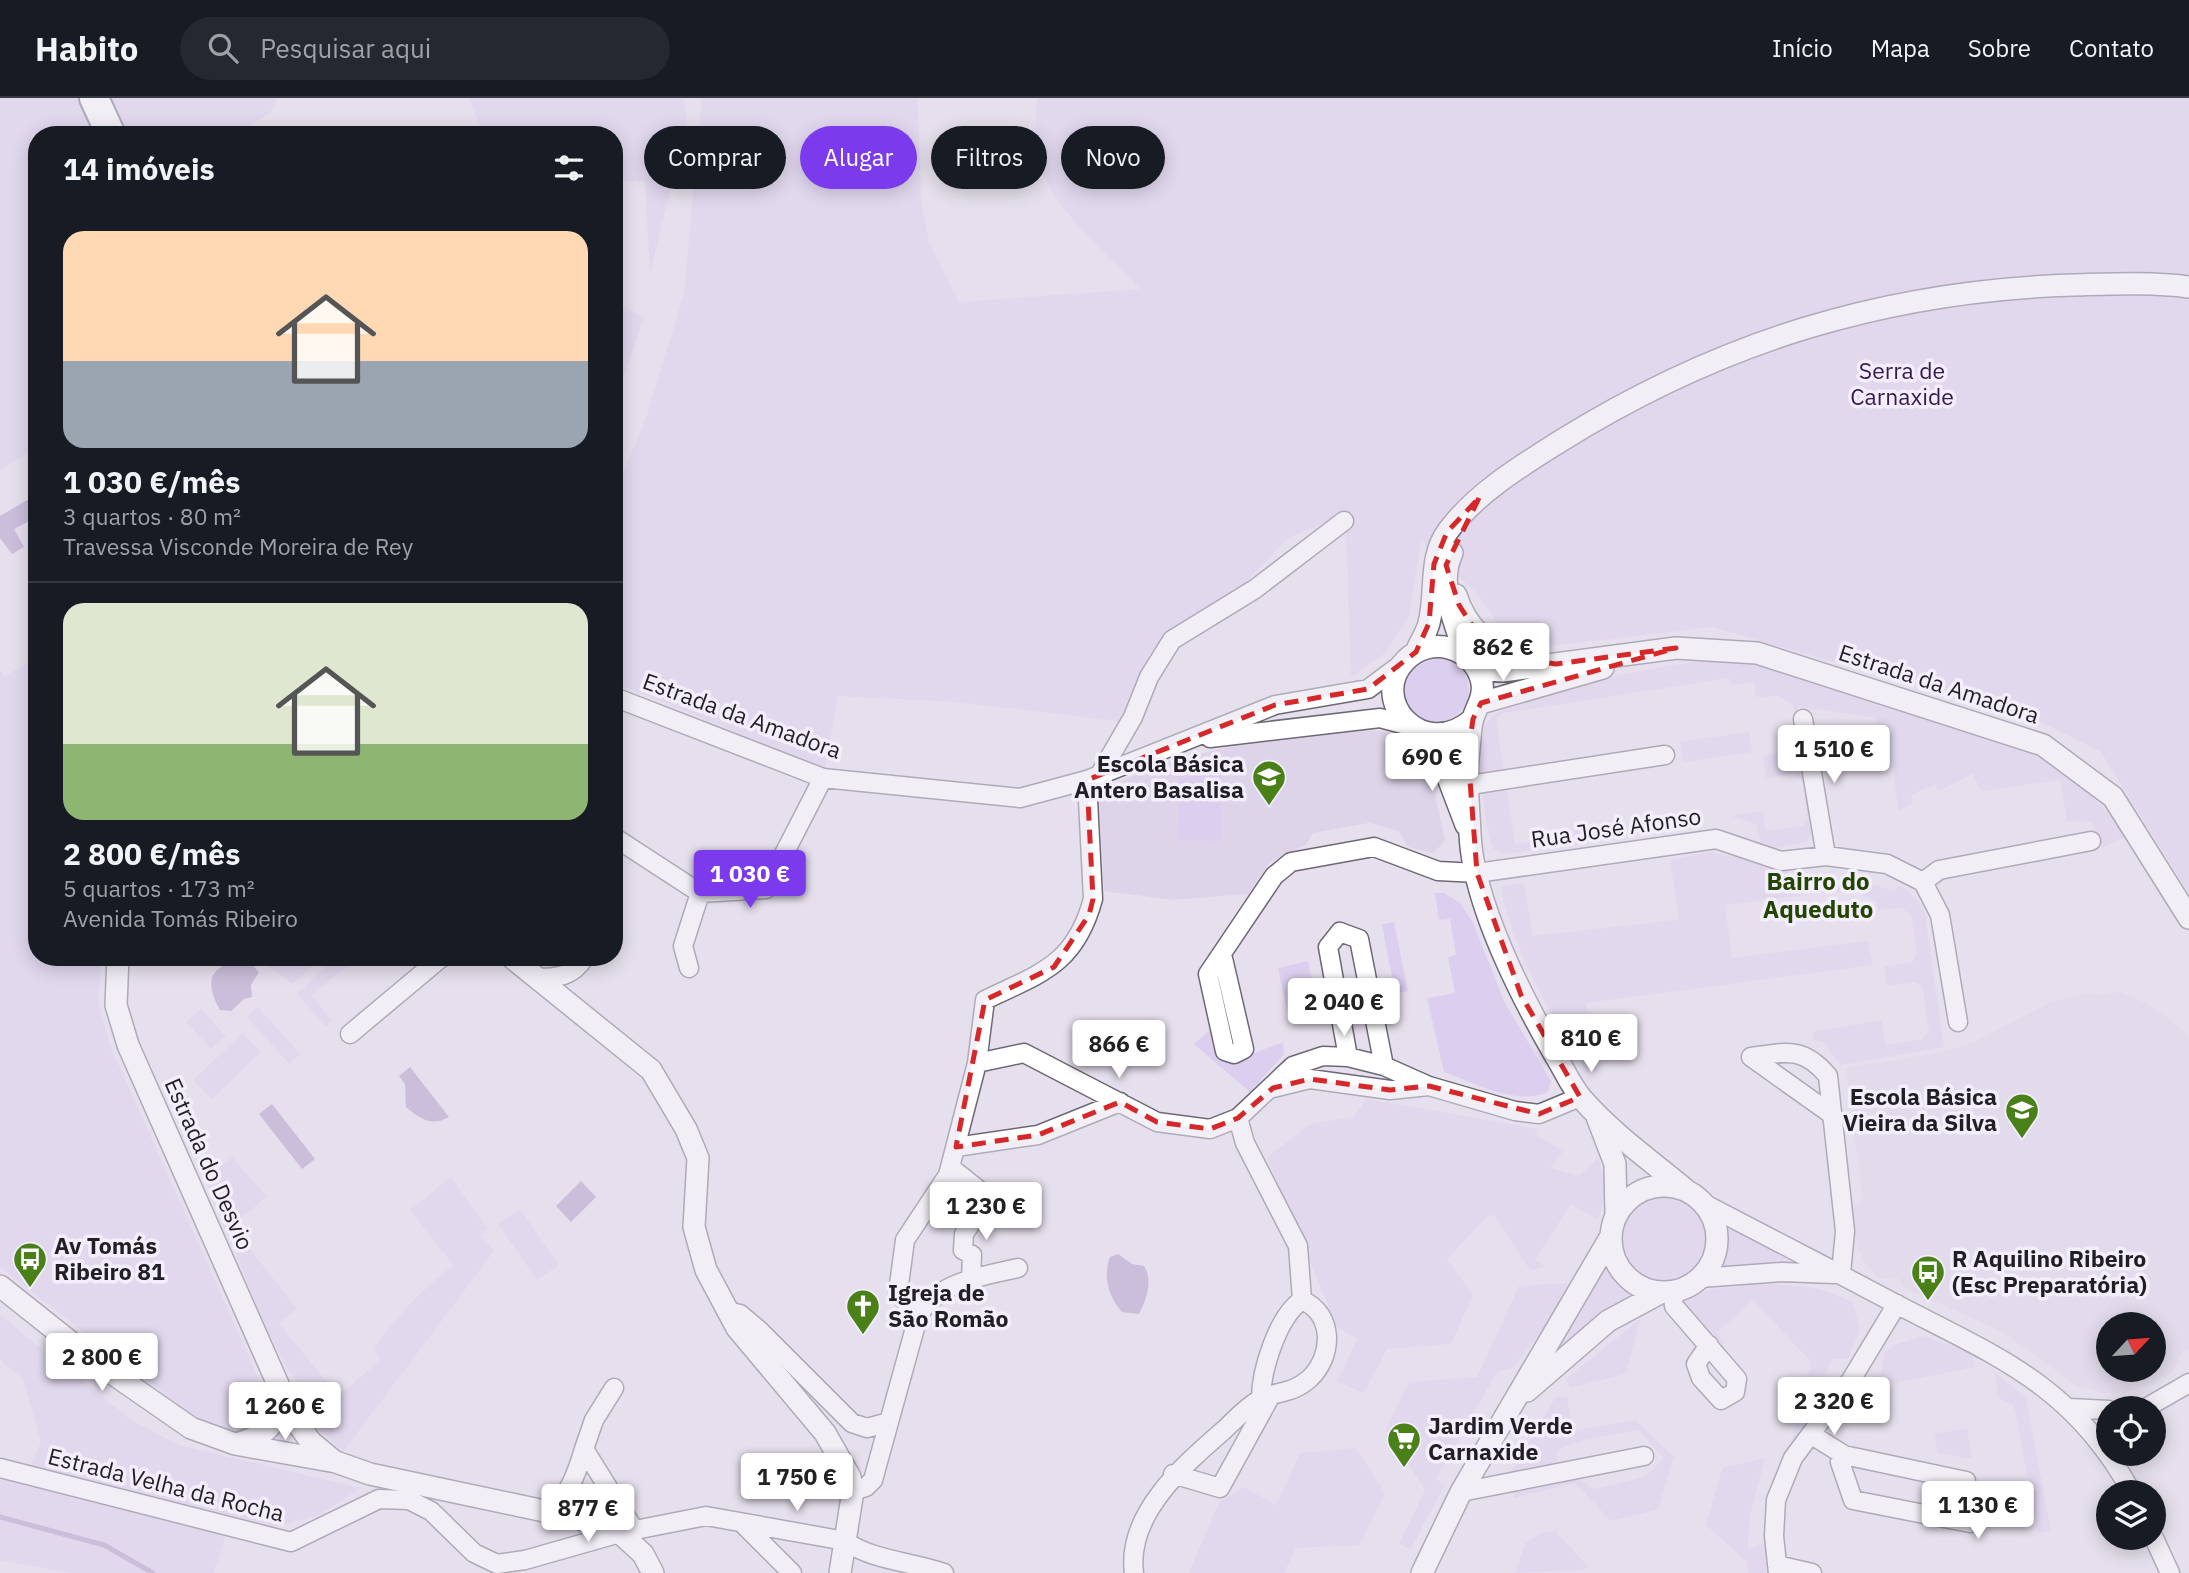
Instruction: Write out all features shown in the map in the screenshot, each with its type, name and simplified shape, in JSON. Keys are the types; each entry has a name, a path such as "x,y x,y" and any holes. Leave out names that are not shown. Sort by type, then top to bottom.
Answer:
{"main road":[{"path":"94,98 107,126"}],"street":[{"path":"1597,1115 1615,1164 1614,1257 1625,1275 1641,1287 1667,1291 1682,1289 1700,1278 1712,1261 1717,1241 1714,1220 1694,1196 1597,1115 1580,1097 1521,995 1477,873 1470,837 1442,762 1418,730 1399,713 1393,696 1395,678 1429,624 1434,564 1447,532 1479,498 1539,455 1610,410 1708,361 1814,324 1913,302 2008,287 2156,283 2189,287"},
{"path":"1470,837 1468,754 1482,685 1450,612 1446,565 1479,498"},
{"path":"918,1317 898,1292 905,1240 950,1167 977,1063 985,1000 1054,967 1064,958 1089,915 1093,899 1093,777 1133,717 1149,677 1171,640 1255,589 1344,521"},
{"path":"1446,565 1459,605 1479,636 1511,657 1556,664"},
{"path":"1409,657 1441,647 1471,662"},
{"name":"Estrada da Amadora","path":"1471,662 1502,671 1676,648 1757,653 2043,746 2113,797 2189,918"},
{"name":"Estrada da Amadora","path":"1477,711 1676,648"},
{"name":"Estrada da Amadora","path":"623,700 823,778 1020,798 1093,777 1276,705 1368,689 1409,657"},
{"path":"1418,730 1443,735 1460,730 1477,711"},
{"name":"Estrada da Amadora","path":"1179,742 1380,718 1418,730"},
{"path":"1803,719 1826,856"},
{"path":"1470,785 1665,755"},
{"path":"623,843 701,893 766,889 823,778"},
{"name":"Rua José Afonso","path":"1222,954 1244,1049 1234,1054 1225,1051 1208,974 1274,876 1291,862 1374,847 1438,871 1477,873 1716,839 1781,861 1826,856 1887,864 1923,882"},
{"path":"1958,1022 1940,915 1923,882 1939,870 2091,841"},
{"path":"689,968 683,946 701,893"},
{"path":"1348,1057 1328,947 1340,932 1359,939 1384,1066"},
{"name":"Estrada do Desvio","path":"118,966 116,1005 128,1045 292,1416 311,1442 335,1462"},
{"path":"350,1034 431,966"},
{"path":"521,966 630,1050 651,1070 670,1100 698,1158 694,1227 700,1257 726,1311 825,1433 850,1476 853,1491 840,1573"},
{"path":"535,978 560,978 577,970 579,966"},
{"path":"1831,1114 1751,1057 1790,1052 1814,1059 1828,1076 1845,1231 1841,1274"},
{"path":"977,1063 1024,1053 1157,1122 1210,1129 1238,1118 1273,1088 1293,1066 1323,1056 1348,1057 1384,1066 1429,1086 1515,1111 1539,1114 1580,1097"},
{"path":"1273,1088 1310,1079 1390,1090 1429,1086"},
{"path":"956,1147 1007,1142 1038,1135 1120,1102"},
{"path":"1238,1118 1245,1143 1298,1246 1302,1300"},
{"path":"950,1167 993,1202 964,1234 963,1250 972,1255 971,1278"},
{"path":"1422,1573 1461,1492 1628,1199 1646,1189 1666,1185 1694,1196 2011,1364 2070,1408 2096,1435"},
{"path":"853,1491 866,1487 873,1480 918,1317 926,1301 971,1278 1018,1268"},
{"path":"1700,1278 1782,1272 1841,1274"},
{"path":"0,1286 149,1402 191,1428 235,1444 335,1462 370,1474 546,1510 627,1532 706,1516 845,1541 859,1551 907,1567 944,1573"},
{"path":"1667,1291 1674,1306 1709,1345"},
{"path":"1515,1401 1608,1321 1667,1291"},
{"path":"1174,1474 1220,1488 1266,1398 1261,1373 1291,1307 1302,1300"},
{"path":"1134,1573 1133,1565 1145,1518 1174,1474 1266,1398 1287,1393 1310,1378 1326,1349 1329,1331 1315,1306 1302,1300"},
{"path":"1812,1573 1778,1569 1774,1536 1776,1500 1793,1458 1851,1380 1897,1304"},
{"path":"726,1311 740,1314 760,1331 852,1423 867,1428 888,1422"},
{"path":"2166,1396 2189,1382"},
{"path":"235,1444 262,1436 279,1415 280,1387"},
{"path":"546,1510 559,1504 577,1473 594,1420 614,1388"},
{"path":"2070,1408 2096,1409"},
{"path":"1812,1435 1844,1455 1966,1482 1970,1523 1853,1500 1840,1462 1844,1455"},
{"path":"584,1449 627,1532 653,1573"},
{"path":"1461,1492 1644,1456"},
{"name":"Estrada Velha da Rocha","path":"0,1468 291,1542 379,1499 409,1500 431,1511 474,1553 497,1564 525,1560 627,1532"},
{"path":"743,1524 792,1573"},
{"path":"2159,1550 2170,1573"}],"highlighted area":[{"path":"1479,498 1446,565 1459,605 1479,636 1511,657 1556,664 1676,648 1481,703 1473,719 1468,754 1477,873 1521,995 1580,1097 1539,1114 1429,1086 1390,1090 1310,1079 1273,1088 1238,1118 1210,1129 1157,1122 1120,1102 1038,1135 956,1147 985,1000 1054,967 1089,915 1093,899 1087,780 1275,705 1368,689 1416,652 1429,623 1434,564 1447,532"}],"shaded area":[{"path":"28,500 28,522 14,529 24,547 12,554 0,538 0,516"},
{"name":"Escola Básica Antero Basalisa","path":"1361,728 1396,734 1428,761 1445,841 1433,853 1408,847 1399,831 1369,823 1312,833 1307,844 1270,862 1248,894 1173,900 1104,891 1098,791 1163,763 1232,746"},
{"path":"253,966 259,972 251,985 252,997 244,999 231,1011 220,1010 212,992 212,978 221,967"},
{"name":"Escola Básica Vieira da Silva","path":"2121,992 2154,1007 2189,1036 2189,1351 2183,1352 2173,1372 2166,1376 2166,1312 2096,1312 2096,1382 2154,1382 2125,1393 2103,1393 2077,1386 2004,1333 1904,1287 1898,1278 1881,1279 1865,1264 1858,1247 1852,1209 1863,1199 1846,1068 1939,1053 1974,1042 2051,1002 2086,993 2099,995"},
{"path":"410,1067 449,1117 437,1121 426,1120 406,1107 405,1084 399,1076"},
{"path":"272,1104 315,1159 302,1169 259,1114"},
{"path":"581,1181 596,1197 571,1222 556,1206"},
{"path":"1118,1254 1132,1264 1144,1266 1147,1271 1148,1290 1139,1314 1122,1312 1110,1293 1108,1264 1110,1257"}],"green space":[{"path":"0,98 277,98 271,113 249,126 28,126 28,453 0,470"},
{"path":"470,98 683,98 686,126 644,126 644,181 623,181 623,126 479,126"},
{"name":"Serra de Carnaxide","path":"702,98 918,98 921,201 929,241 959,302 1140,289 1066,212 1047,183 1047,126 1036,126 1037,98 2189,98 2189,894 2101,752 2039,721 1712,627 1551,646 1504,632 1477,594 1421,541 1409,617 1384,654 1351,677 1346,531 1339,517 1288,538 1241,587 1167,634 1149,654 1118,721 957,702 838,696 825,768 623,686 623,474 647,415 684,293 694,189 786,189 786,126 699,126"},
{"path":"645,189 671,189 650,275"},
{"path":"623,307 644,318 623,378"},
{"path":"1436,656 1449,659 1459,666 1466,676 1469,689 1466,702 1459,712 1449,719 1436,722 1423,719 1413,712 1406,702 1403,689 1406,676 1413,666 1423,659"},
{"path":"1704,660 1749,662 2033,754 2070,773 2129,835 2102,848 2092,822 2067,821 2060,780 1981,791 1973,774 1939,791 1935,784 1911,795 1913,804 1898,810 1893,767 1888,767 1877,718 1797,706 1813,832 1807,842 1775,848 1760,841 1756,824 1731,816 1763,811 1766,831 1804,825 1807,816 1802,780 1794,774 1766,778 1763,756 1795,750 1799,743 1793,705 1779,696 1756,697 1754,682 1730,685 1728,678 1504,713 1496,718 1515,844 1574,834 1574,828 1583,826 1586,835 1582,844 1506,854 1493,849 1480,766 1480,748 1486,723 1499,712 1522,701 1553,691"},
{"path":"28,663 28,966 101,966 98,999 109,1043 262,1386 265,1406 263,1419 257,1427 235,1430 194,1417 0,1267 0,670 3,677"},
{"path":"1749,732 1752,752 1683,762 1680,742"},
{"path":"1179,765 1221,765 1221,841 1178,840"},
{"path":"1709,852 1784,867 1798,885 1871,884 1895,891 1898,885 1907,890 1925,913 1944,1047 1841,1065 1823,1042 1813,1040 1812,1032 1881,1020 1886,1045 1922,1039 1929,1032 1922,987 1915,982 1887,986 1884,967 1912,962 1917,953 1911,914 1900,908 1878,910 1876,902 1855,889 1725,905 1732,958 1868,941 1873,965 1586,1003 1597,1070 1587,1072 1535,983 1514,935 1501,886 1524,883 1533,936 1679,920 1670,860"},
{"path":"1435,893 1444,893 1460,903 1473,923 1505,1003 1551,1081 1548,1092 1535,1096 1509,1095 1444,1072 1427,998 1455,993 1448,957 1456,955 1450,919 1439,920"},
{"path":"1394,922 1408,991 1395,994 1382,924"},
{"path":"1308,961 1317,1003 1287,1010 1278,968"},
{"path":"268,966 312,966 293,984"},
{"path":"327,966 347,966 312,995 332,1021 326,1027 297,994"},
{"path":"258,1007 300,1054 289,1064 247,1017"},
{"path":"201,1009 226,1036 211,1049 186,1022"},
{"path":"1210,1030 1220,1058 1245,1056 1283,1043 1284,1054 1250,1092 1194,1044"},
{"path":"243,1033 261,1052 212,1099 193,1080"},
{"path":"1367,1099 1539,1129 1536,1135 1563,1151 1551,1168 1579,1176 1598,1158 1604,1189 1598,1220 1571,1204 1535,1260 1545,1266 1532,1270 1494,1215 1488,1216 1447,1259 1473,1295 1451,1344 1387,1349 1364,1393 1337,1382 1357,1339 1337,1327 1267,1157 1310,1124 1353,1117"},
{"path":"232,1157 267,1197 231,1226 243,1240 232,1246 222,1222 231,1217 219,1190 210,1194 209,1183 215,1173"},
{"path":"451,1177 487,1228 481,1236 494,1251 343,1452 319,1429 320,1423 332,1421 333,1401 380,1360 374,1349 391,1325 420,1294 453,1265 410,1210"},
{"path":"1665,1194 1682,1197 1697,1207 1707,1222 1710,1239 1707,1256 1697,1271 1682,1281 1665,1284 1648,1281 1633,1271 1623,1256 1620,1239 1623,1222 1633,1207 1648,1197"},
{"path":"520,1209 559,1265 537,1280 498,1224"},
{"path":"1724,1226 1805,1268 1716,1270 1726,1242"},
{"path":"247,1245 297,1309 279,1323 329,1385 330,1392 304,1386 285,1364 265,1325 235,1252"},
{"path":"1608,1262 1615,1278 1639,1294 1549,1364 1546,1359"},
{"path":"1567,1283 1568,1288 1545,1327 1513,1368 1497,1372 1436,1479 1445,1485 1410,1550 1399,1544 1425,1490 1386,1430 1408,1382 1477,1377 1519,1286"},
{"path":"1757,1284 1806,1287 1840,1297 1853,1303 1860,1330 1848,1359 1833,1359 1806,1406 1813,1417 1791,1444 1811,1362 1753,1300 1717,1333 1724,1343 1716,1350 1678,1304 1709,1290"},
{"path":"0,1315 131,1420 179,1445 361,1488 319,1515 271,1528 31,1465 41,1442 23,1379 0,1360"},
{"path":"1640,1319 1626,1374 1570,1388 1566,1379"},
{"path":"1923,1336 1972,1353 1975,1367 1880,1386 1884,1352 1897,1344"},
{"path":"1995,1372 2026,1398 2051,1531 2038,1533 2014,1406 1998,1398"},
{"path":"1567,1396 1573,1431 1636,1420 1674,1457 1658,1510 1611,1521 1575,1483 1514,1498 1514,1492 1578,1479 1595,1489 1640,1478 1646,1476 1664,1458 1638,1430 1584,1440 1557,1450 1557,1463 1511,1472 1555,1398"},
{"path":"1967,1428 1972,1459 1937,1452 1935,1434"},
{"path":"1356,1448 1385,1493 1360,1545 1296,1548 1284,1573 1189,1573 1219,1502 1244,1487 1276,1505 1300,1453"},
{"path":"1765,1458 1750,1516 1748,1549 1763,1543 1766,1546 1768,1573 1748,1573 1747,1562 1706,1525 1722,1468"},
{"path":"0,1476 226,1533 214,1573 72,1573 0,1560"},
{"path":"1555,1531 1587,1565 1585,1570 1515,1573 1525,1543 1540,1534"}],"waterway":[{"path":"0,1517 104,1545 153,1573"}],"place":[{"name":"Escola Básica Antero Basalisa","path":"1269,807"},
{"name":"Escola Básica Vieira da Silva","path":"2022,1140"},
{"name":"Av Tomás Ribeiro 81","path":"30,1289"},
{"name":"R Aquilino Ribeiro (Esc Preparatória)","path":"1928,1302"},
{"name":"Igreja de São Romão","path":"863,1336"},
{"name":"Jardim Verde Carnaxide","path":"1404,1469"}],"district":[{"name":"Bairro do Aqueduto","path":"1818,896"}]}
